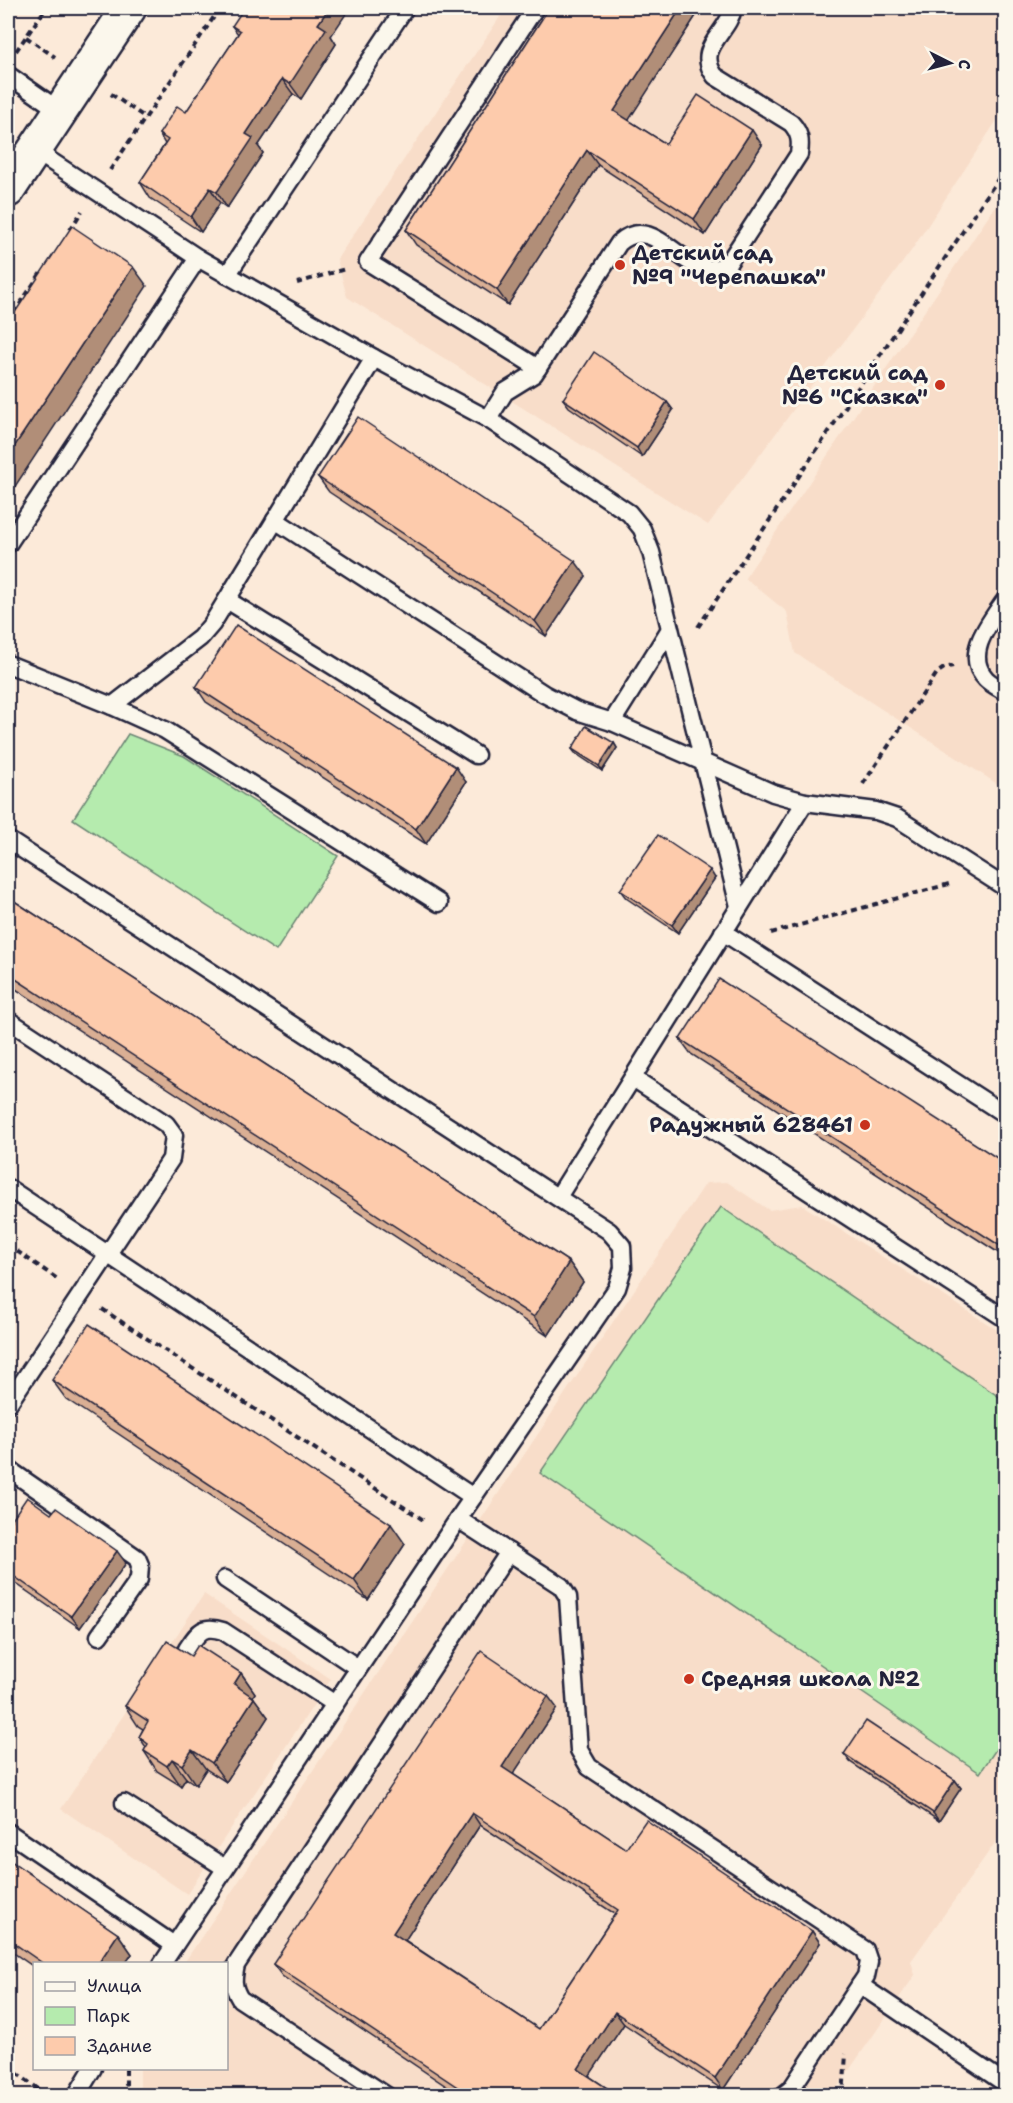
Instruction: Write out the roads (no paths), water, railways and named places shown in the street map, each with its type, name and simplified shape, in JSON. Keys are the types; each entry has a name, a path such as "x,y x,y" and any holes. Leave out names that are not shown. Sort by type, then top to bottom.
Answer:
{"street":[{"path":"8,190 129,8"}],"lane":[{"path":"227,275 405,8"},
{"path":"535,8 368,262 538,368"},
{"path":"488,419 506,392 534,374 619,243 627,236 638,232 649,235 701,268 711,271 721,268 729,262 798,154 801,143 798,131 791,123 715,76 709,68 707,59 709,50 730,18 733,8"},
{"path":"8,75 60,111"},
{"path":"34,150 198,258 374,358 488,419 629,513 642,529 651,552 739,906"},
{"path":"8,544 198,258"},
{"path":"112,706 200,638 227,600 374,358"},
{"path":"275,520 544,694 577,711 612,722 705,765 773,793 805,802 876,811 897,818 1005,888"},
{"path":"1005,599 982,634 977,648 980,671 987,680 1005,692"},
{"path":"227,600 476,755"},
{"path":"612,722 670,629"},
{"path":"8,664 112,706 175,736 439,903"},
{"path":"558,1197 805,802"},
{"path":"8,840 558,1197 609,1231 622,1246 623,1268 617,1288 447,1535 163,1962"},
{"path":"723,932 1005,1115"},
{"path":"8,1020 166,1124 174,1135 171,1159 8,1404"},
{"path":"633,1078 1005,1319"},
{"path":"8,1188 473,1497"},
{"path":"8,1469 137,1558 140,1565 139,1579 99,1636"},
{"path":"458,1519 561,1586 568,1598 579,1750 590,1767 865,1950 869,1962 866,1976 791,2089 782,2096"},
{"path":"387,2096 240,1999 233,1989 236,1965 509,1552"},
{"path":"225,1579 358,1668"},
{"path":"187,1649 197,1634 205,1629 214,1628 223,1631 334,1704"},
{"path":"124,1803 225,1868"},
{"path":"8,1832 174,1945"},
{"path":"860,1986 1005,2084"},
{"path":"75,2096 92,2070"}],"place":[{"name":"Детский сад №9 \"Черепашка\"","path":"620,265"},
{"name":"Детский сад №6 \"Сказка\"","path":"940,385"},
{"name":"Радужный 628461","path":"865,1125"},
{"name":"Средняя школа №2","path":"689,1679"}]}
